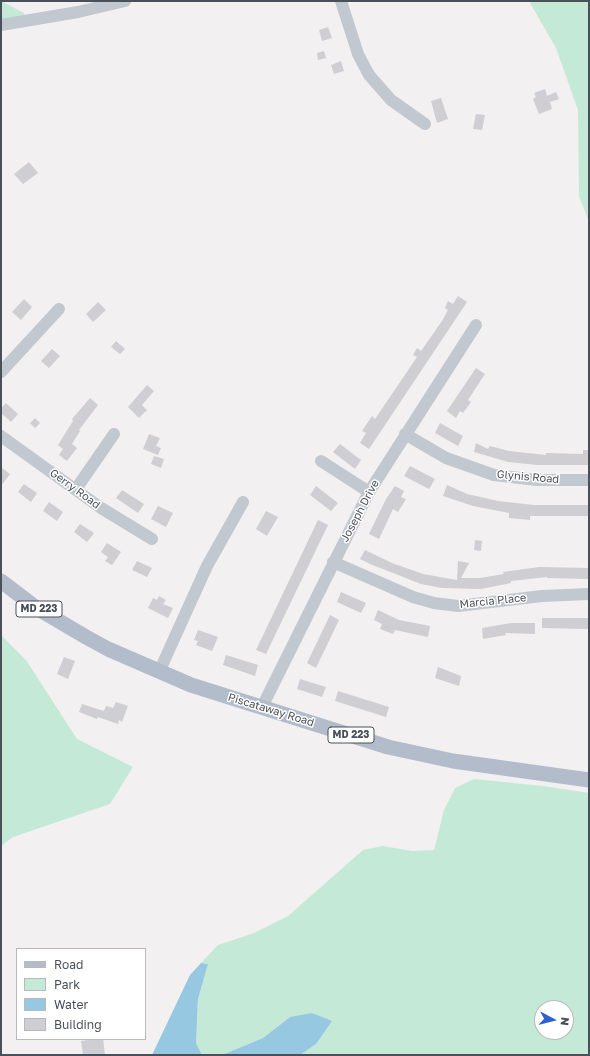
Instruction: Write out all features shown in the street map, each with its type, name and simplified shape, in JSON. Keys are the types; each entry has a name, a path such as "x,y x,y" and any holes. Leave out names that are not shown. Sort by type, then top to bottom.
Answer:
{"main road":[{"name":"Piscataway Road","path":"1,581 35,606 86,637 159,672 191,685 388,747 453,761 589,780"}],"street":[{"path":"1,25 78,12 125,1"},
{"path":"341,1 358,54 369,75 391,100 425,124"},
{"path":"1,372 59,309"},
{"name":"Joseph Drive","path":"262,707 369,492 476,325"},
{"path":"76,489 114,434"},
{"name":"Glynis Road","path":"405,434 446,458 494,474 537,480 589,480"},
{"name":"Gerry Road","path":"1,436 101,508 152,539"},
{"path":"321,461 369,492"},
{"path":"159,672 206,566 243,502"},
{"name":"Marcia Place","path":"333,562 413,597 434,603 458,606 542,596 589,594"}],"green space":[{"path":"1,1 24,13 25,17 1,21"},
{"path":"531,1 589,1 589,222 579,196 578,110 556,48 530,3"},
{"path":"1,635 26,660 77,739 133,767 110,804 13,837 1,846"},
{"path":"474,779 543,786 589,793 589,1055 300,1055 316,1044 290,1017 263,1038 222,1055 202,1055 196,1043 198,999 208,964 201,963 218,945 254,933 288,916 363,850 383,846 412,851 434,850 444,810 455,788"}],"water":[{"path":"201,963 208,964 198,999 196,1043 202,1055 152,1055 190,975"},
{"path":"312,1013 332,1021 316,1044 300,1055 222,1055 263,1038 290,1017"}],"building":[{"path":"328,27 332,38 322,41 319,30"},
{"path":"324,51 326,58 318,60 317,53"},
{"path":"341,61 344,71 334,74 331,65"},
{"path":"545,89 547,96 556,92 559,99 550,102 552,109 539,114 533,99 536,97 534,93"},
{"path":"441,98 448,119 437,123 431,101"},
{"path":"476,114 485,115 482,130 473,129"},
{"path":"29,162 38,173 23,184 14,174"},
{"path":"458,296 467,302 369,449 360,443 366,433 362,431 372,416 375,419 417,357 413,355 417,348 421,351 442,321 448,310 445,308 448,301 453,304"},
{"path":"24,299 32,307 21,320 12,312"},
{"path":"98,302 106,310 93,322 86,314"},
{"path":"116,341 125,349 120,354 111,347"},
{"path":"52,349 60,356 49,368 41,361"},
{"path":"476,368 485,374 468,400 471,402 463,413 460,411 456,418 447,411"},
{"path":"147,385 154,391 142,405 147,410 139,418 128,407"},
{"path":"90,398 98,405 79,430 80,431 72,444 77,448 67,461 59,455 63,449 58,445 73,421 72,419"},
{"path":"6,403 18,414 11,422 1,413 1,408"},
{"path":"35,418 40,423 35,428 30,423"},
{"path":"440,423 463,436 458,446 435,433"},
{"path":"149,434 160,438 156,446 161,448 158,455 143,449"},
{"path":"476,443 488,449 490,446 509,451 546,455 546,453 583,454 583,450 589,450 589,465 537,465 508,462 474,452"},
{"path":"340,444 361,460 355,469 333,452"},
{"path":"154,456 164,459 161,468 151,464"},
{"path":"410,466 435,479 429,489 404,476"},
{"path":"1,467 10,474 1,486"},
{"path":"24,484 37,493 31,502 18,492"},
{"path":"447,485 467,494 498,501 534,505 588,505 588,516 530,516 530,520 509,518 509,513 473,506 443,496"},
{"path":"316,486 338,503 331,511 310,495"},
{"path":"395,486 404,491 401,497 406,499 398,512 393,509 379,539 369,534 386,499"},
{"path":"122,490 144,504 138,513 116,498"},
{"path":"49,502 63,512 57,521 43,511"},
{"path":"158,506 173,513 166,527 151,519"},
{"path":"266,511 278,517 267,536 256,529"},
{"path":"318,520 328,525 266,654 256,650"},
{"path":"80,524 94,533 87,542 74,532"},
{"path":"475,540 482,541 481,551 474,550"},
{"path":"107,543 121,552 112,565 105,561 108,557 101,552"},
{"path":"365,550 392,563 423,574 457,580 458,561 469,563 461,578 480,578 504,574 503,572 539,567 589,568 589,579 547,577 511,581 511,583 481,589 442,588 421,584 370,564 360,559"},
{"path":"137,561 152,568 147,577 132,570"},
{"path":"341,592 366,603 361,613 337,602"},
{"path":"159,596 166,600 163,604 173,608 168,618 148,608 153,598 157,600"},
{"path":"378,610 399,620 430,626 428,637 395,630 393,634 380,629 382,624 374,620"},
{"path":"330,615 339,620 316,668 307,663"},
{"path":"542,618 589,618 589,629 542,628"},
{"path":"511,623 535,623 535,634 505,633 506,635 483,639 482,628"},
{"path":"198,630 218,637 212,651 196,645 198,641 194,640"},
{"path":"226,655 258,665 255,676 223,665"},
{"path":"64,657 75,661 68,679 57,674"},
{"path":"438,667 461,676 459,686 435,678"},
{"path":"300,679 326,687 322,697 297,689"},
{"path":"338,691 389,707 386,717 335,701"},
{"path":"116,702 128,706 122,722 119,720 118,724 98,717 97,719 79,712 82,704 104,711 106,706 113,708"},
{"path":"103,1040 105,1055 83,1055 81,1041"}]}
